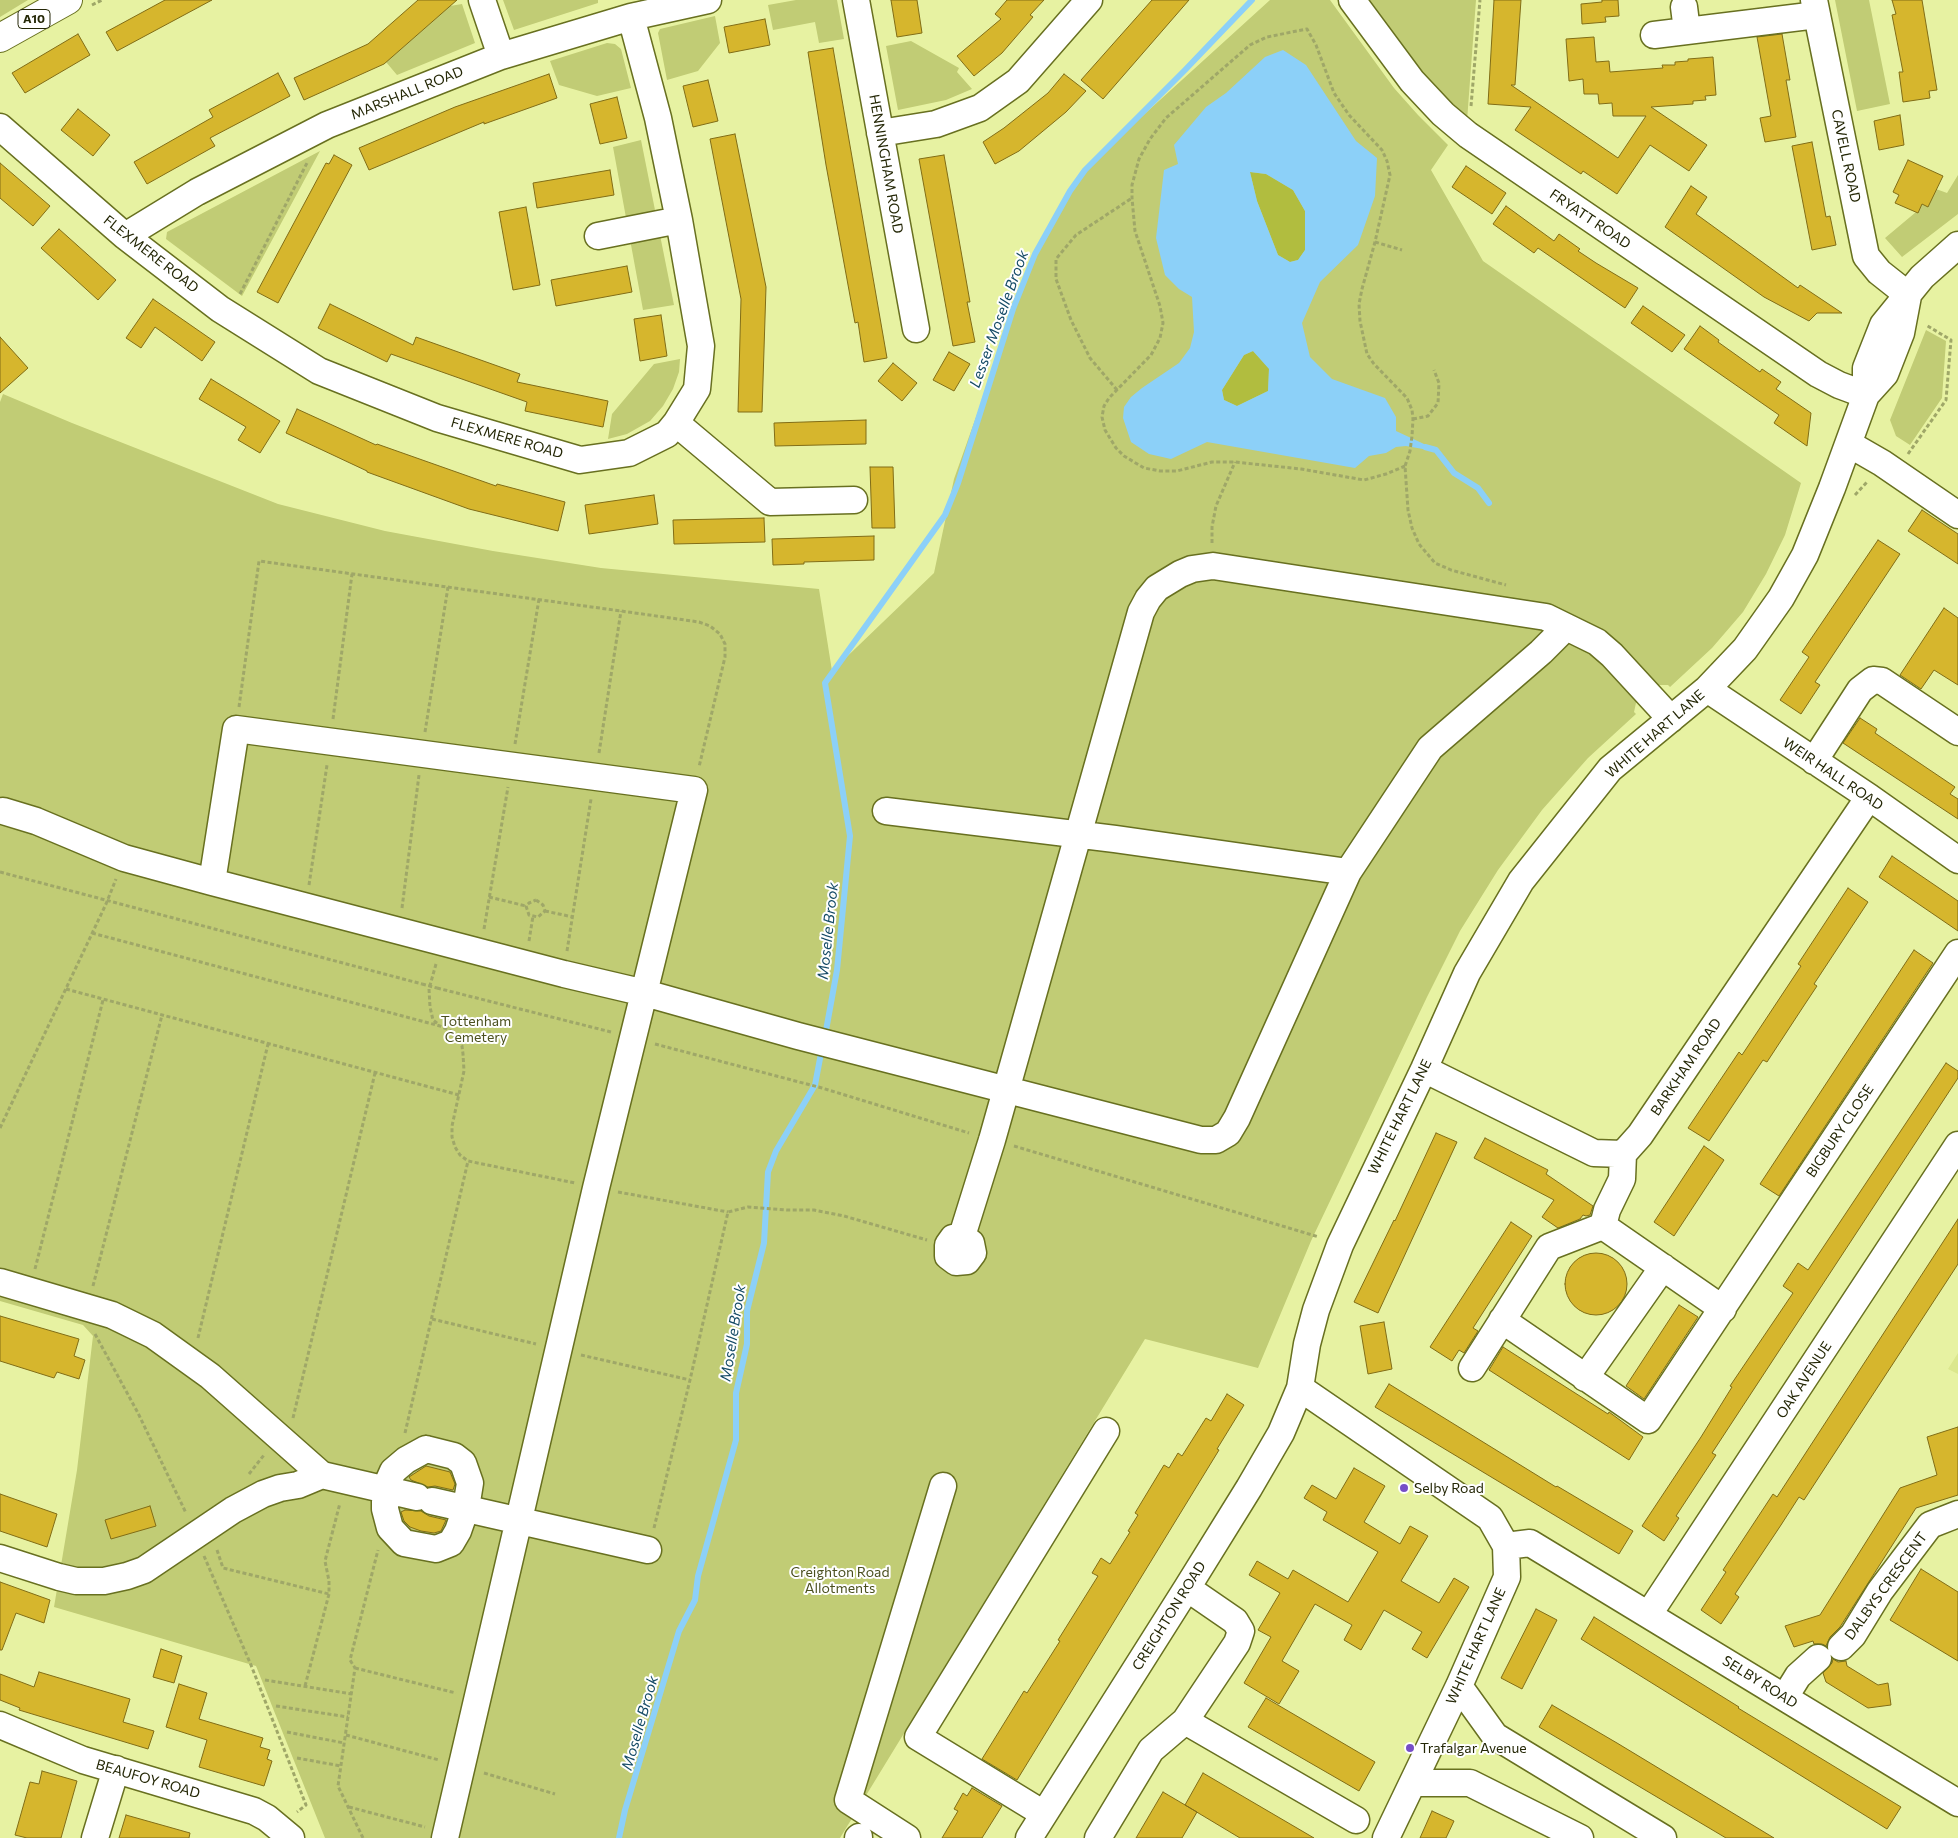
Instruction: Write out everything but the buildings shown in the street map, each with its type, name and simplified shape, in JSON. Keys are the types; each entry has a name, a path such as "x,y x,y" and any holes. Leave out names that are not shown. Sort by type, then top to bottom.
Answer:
{"highway":[{"name":"A10","path":"0,38 68,0"}],"street":[{"path":"482,0 501,56"},
{"name":"MARSHALL ROAD","path":"125,236 197,192 326,125 501,56 631,17 708,0"},
{"name":"HENNINGHAM ROAD","path":"856,0 916,329"},
{"path":"880,133 936,124 980,108 1018,81 1089,0"},
{"name":"FRYATT ROAD","path":"1352,0 1412,81 1443,114 1468,135 1810,369 1839,386 1866,396"},
{"path":"1654,35 1685,19 1815,7"},
{"name":"CAVELL ROAD","path":"1815,7 1866,256 1879,272 1908,295"},
{"name":"FLEXMERE ROAD","path":"0,127 125,236 230,315 319,371 437,418 580,460 629,453 667,434 676,423 697,389 701,346 679,220 658,118 631,17"},
{"path":"598,236 679,220"},
{"name":"WHITE HART LANE","path":"1386,1838 1459,1686 1507,1577 1506,1546 1490,1518 1300,1388 1307,1344 1316,1310 1340,1245 1424,1070 1467,973 1520,881 1610,769 1707,689 1745,649 1781,598 1805,555 1866,396 1884,374 1901,333 1908,295 1922,277 1958,246"},
{"path":"676,423 770,502 854,500"},
{"path":"1849,444 1882,463 1958,515"},
{"path":"955,1241 992,1140 1141,612 1157,588 1180,574 1213,566 1546,617 1565,628 1581,633 1597,642 1612,655 1671,719"},
{"path":"3,810 36,821 124,858 212,882 564,974 645,993 798,1036 1006,1090 1201,1140 1216,1140 1228,1133 1237,1118 1348,872 1430,748 1541,652 1565,628"},
{"path":"1820,751 1860,690 1873,680 1882,681 1958,732"},
{"name":"WEIR HALL ROAD","path":"1707,689 1820,751 1869,797 1958,860"},
{"path":"212,882 236,729 694,790 596,1188 446,1836"},
{"name":"BARKHAM ROAD","path":"1623,1154 1640,1135 1869,797"},
{"path":"886,811 1348,872"},
{"name":"BIGBURY CLOSE","path":"1502,1320 1648,1420 1958,953"},
{"path":"1424,1070 1594,1153 1623,1154 1622,1179 1607,1210 1603,1226"},
{"name":"OAK AVENUE","path":"1649,1614 1958,1145"},
{"path":"1603,1226 1723,1309"},
{"path":"1472,1368 1549,1247 1603,1226"},
{"path":"1585,1378 1663,1267"},
{"path":"0,1282 112,1315 134,1324 192,1361 286,1444 334,1478 648,1550"},
{"name":"CREIGHTON ROAD","path":"1029,1838 1249,1488 1281,1433 1300,1388"},
{"path":"1044,1814 918,1737 1106,1430"},
{"path":"426,1449 454,1456 463,1463 470,1483 466,1508 458,1531 450,1543 436,1549 404,1543 390,1528 385,1509 385,1489 393,1471 406,1460 426,1449"},
{"path":"0,1558 59,1578 76,1581 104,1581 127,1576 144,1570 233,1510 263,1494 280,1488 334,1478"},
{"path":"907,1838 848,1800 943,1486"},
{"name":"DALBYS CRESCENT","path":"1842,1647 1853,1635 1880,1591 1930,1525 1958,1514"},
{"name":"SELBY ROAD","path":"1506,1546 1530,1543 1958,1804"},
{"path":"1098,1838 1151,1750 1185,1721 1237,1643 1241,1631 1235,1621 1187,1588"},
{"path":"1785,1698 1798,1676 1818,1658"},
{"path":"1459,1686 1495,1736 1663,1838"},
{"path":"1185,1721 1356,1820"},
{"name":"BEAUFOY ROAD","path":"0,1725 83,1760 246,1808 267,1818 285,1832"},
{"path":"95,1838 116,1769"},
{"path":"1414,1783 1470,1783 1580,1838"}],"path":[{"path":"1468,135 1480,0"},
{"path":"1404,466 1386,474 1364,480 1301,469 1235,462 1212,462 1177,471 1160,471 1144,468 1132,462 1116,448 1105,430 1102,417 1104,406 1151,355 1160,338 1163,323 1160,306 1135,231 1132,185 1139,159 1150,139 1166,118 1250,45 1267,37 1307,29 1316,45 1334,93 1349,115 1382,150 1387,161 1390,175 1359,304 1362,333 1367,354 1374,364 1407,398 1413,419 1410,451 1404,466 1408,510 1412,528 1419,544 1435,563 1451,570 1508,586"},
{"path":"230,315 309,160"},
{"path":"1117,390 1090,358 1071,320 1056,279 1056,259 1076,235 1132,198"},
{"path":"1375,242 1402,250"},
{"path":"1907,456 1946,400 1952,340 1923,324"},
{"path":"1413,419 1428,416 1438,403 1440,383 1434,370"},
{"path":"1212,527 1216,506 1235,462"},
{"path":"236,729 259,561 700,622 710,626 720,634 725,644 725,657 694,790"},
{"path":"0,1128 107,901 124,858"},
{"path":"0,872 437,988"},
{"path":"489,897 526,906"},
{"path":"526,906 536,900 543,905 545,911"},
{"path":"526,906 529,915 538,917 545,911"},
{"path":"545,911 572,917"},
{"path":"92,933 440,1026 451,1031 462,1046 464,1071 452,1126 452,1137 455,1147 468,1161 596,1188 728,1212 748,1207 814,1210 955,1241"},
{"path":"431,982 429,989 430,1007 433,1020 440,1026"},
{"path":"66,989 459,1095"},
{"path":"34,1275 103,1000"},
{"path":"88,1308 162,1015"},
{"path":"192,1361 268,1044"},
{"path":"286,1444 375,1073"},
{"path":"796,1081 1314,1235 1340,1245"},
{"path":"406,1460 402,1447 468,1161"},
{"path":"648,1550 690,1380 728,1212"},
{"path":"96,1335 222,1568 329,1594"},
{"path":"305,1686 329,1594 329,1581 325,1561 334,1478"},
{"path":"362,1838 338,1786 355,1668 350,1660 381,1539 390,1528"},
{"path":"203,1532 251,1665 306,1805 285,1832"},
{"path":"355,1668 479,1698"},
{"path":"266,1680 352,1694"},
{"path":"276,1706 348,1717"},
{"path":"287,1732 344,1743"},
{"path":"297,1758 341,1766"},
{"path":"348,1806 446,1836"}],"shaded area":[{"path":"1250,172 1266,174 1293,190 1305,211 1305,250 1298,260 1290,262 1278,255 1257,201"},
{"path":"1253,351 1269,368 1268,391 1237,406 1224,400 1222,390 1244,355"},
{"path":"1958,1353 1958,1374 1948,1369"}],"green space":[{"path":"0,0 28,0 0,17"},
{"path":"503,0 598,0 598,3 514,30"},
{"path":"796,0 837,0 844,39 819,43 815,22 773,30 768,5"},
{"name":"Tottenham Cemetery","path":"1270,0 1330,0 1394,88 1448,145 1431,170 1483,261 1801,483 1785,535 1766,574 1743,612 1712,648 1670,687 1668,685 1659,685 1636,703 1634,712 1636,714 1588,758 1542,810 1498,870 1460,931 1427,997 1311,1241 1258,1368 1145,1339 840,1838 325,1838 256,1666 54,1607 77,1470 93,1336 83,1325 0,1301 0,402 3,394 278,504 385,531 601,568 819,589 832,671 934,573 954,479 1034,254 1084,169"},
{"path":"1364,0 1476,0 1467,121 1419,74"},
{"path":"1835,0 1869,0 1890,104 1857,111"},
{"path":"462,4 475,43 397,75 386,62 450,6"},
{"path":"715,16 720,43 698,71 667,80 658,33 660,29"},
{"path":"911,41 959,68 957,72 972,89 946,100 898,110 886,46"},
{"path":"607,43 615,44 621,49 631,88 597,96 559,85 550,61"},
{"path":"641,140 674,305 643,310 613,147"},
{"path":"320,151 242,296 166,239 167,232"},
{"path":"1958,175 1958,214 1902,257 1885,238 1916,212 1918,213 1922,204 1928,206 1936,189 1947,193"},
{"path":"1926,330 1946,341 1942,398 1910,445 1896,436 1890,420"},
{"path":"680,359 679,372 673,389 663,406 650,421 627,434 608,439 612,414 654,364"}],"water":[{"path":"1283,50 1306,65 1356,141 1377,158 1375,196 1358,245 1320,282 1302,323 1310,357 1332,379 1385,398 1396,417 1396,431 1424,444 1423,449 1406,446 1396,447 1386,453 1369,456 1355,468 1207,442 1171,459 1149,454 1131,442 1123,418 1124,407 1131,397 1142,388 1179,363 1190,348 1194,332 1192,297 1179,289 1165,275 1156,238 1164,170 1178,164 1174,145 1206,107 1226,93 1265,57","holes":["1250,172 1266,174 1293,190 1305,211 1305,250 1298,260 1290,262 1278,255 1257,201","1253,351 1269,369 1268,391 1237,406 1224,400 1222,390 1244,355"]}],"waterway":[{"name":"Lesser Moselle Brook","path":"825,1036 837,970 850,836 825,683 945,515 958,483 1013,309 1035,254 1070,191 1085,170 1252,0"},
{"path":"1425,447 1436,450 1454,473 1478,488 1489,503"},
{"name":"Moselle Brook","path":"619,1838 625,1810 679,1631 695,1600 698,1576 736,1440 736,1393 747,1344 747,1311 764,1243 768,1172 776,1151 815,1085 822,1048"}],"place":[{"name":"Selby Road","path":"1404,1488"},
{"name":"Trafalgar Avenue","path":"1410,1748"}],"park label":[{"name":"Creighton Road Allotments","path":"840,1580"}]}
